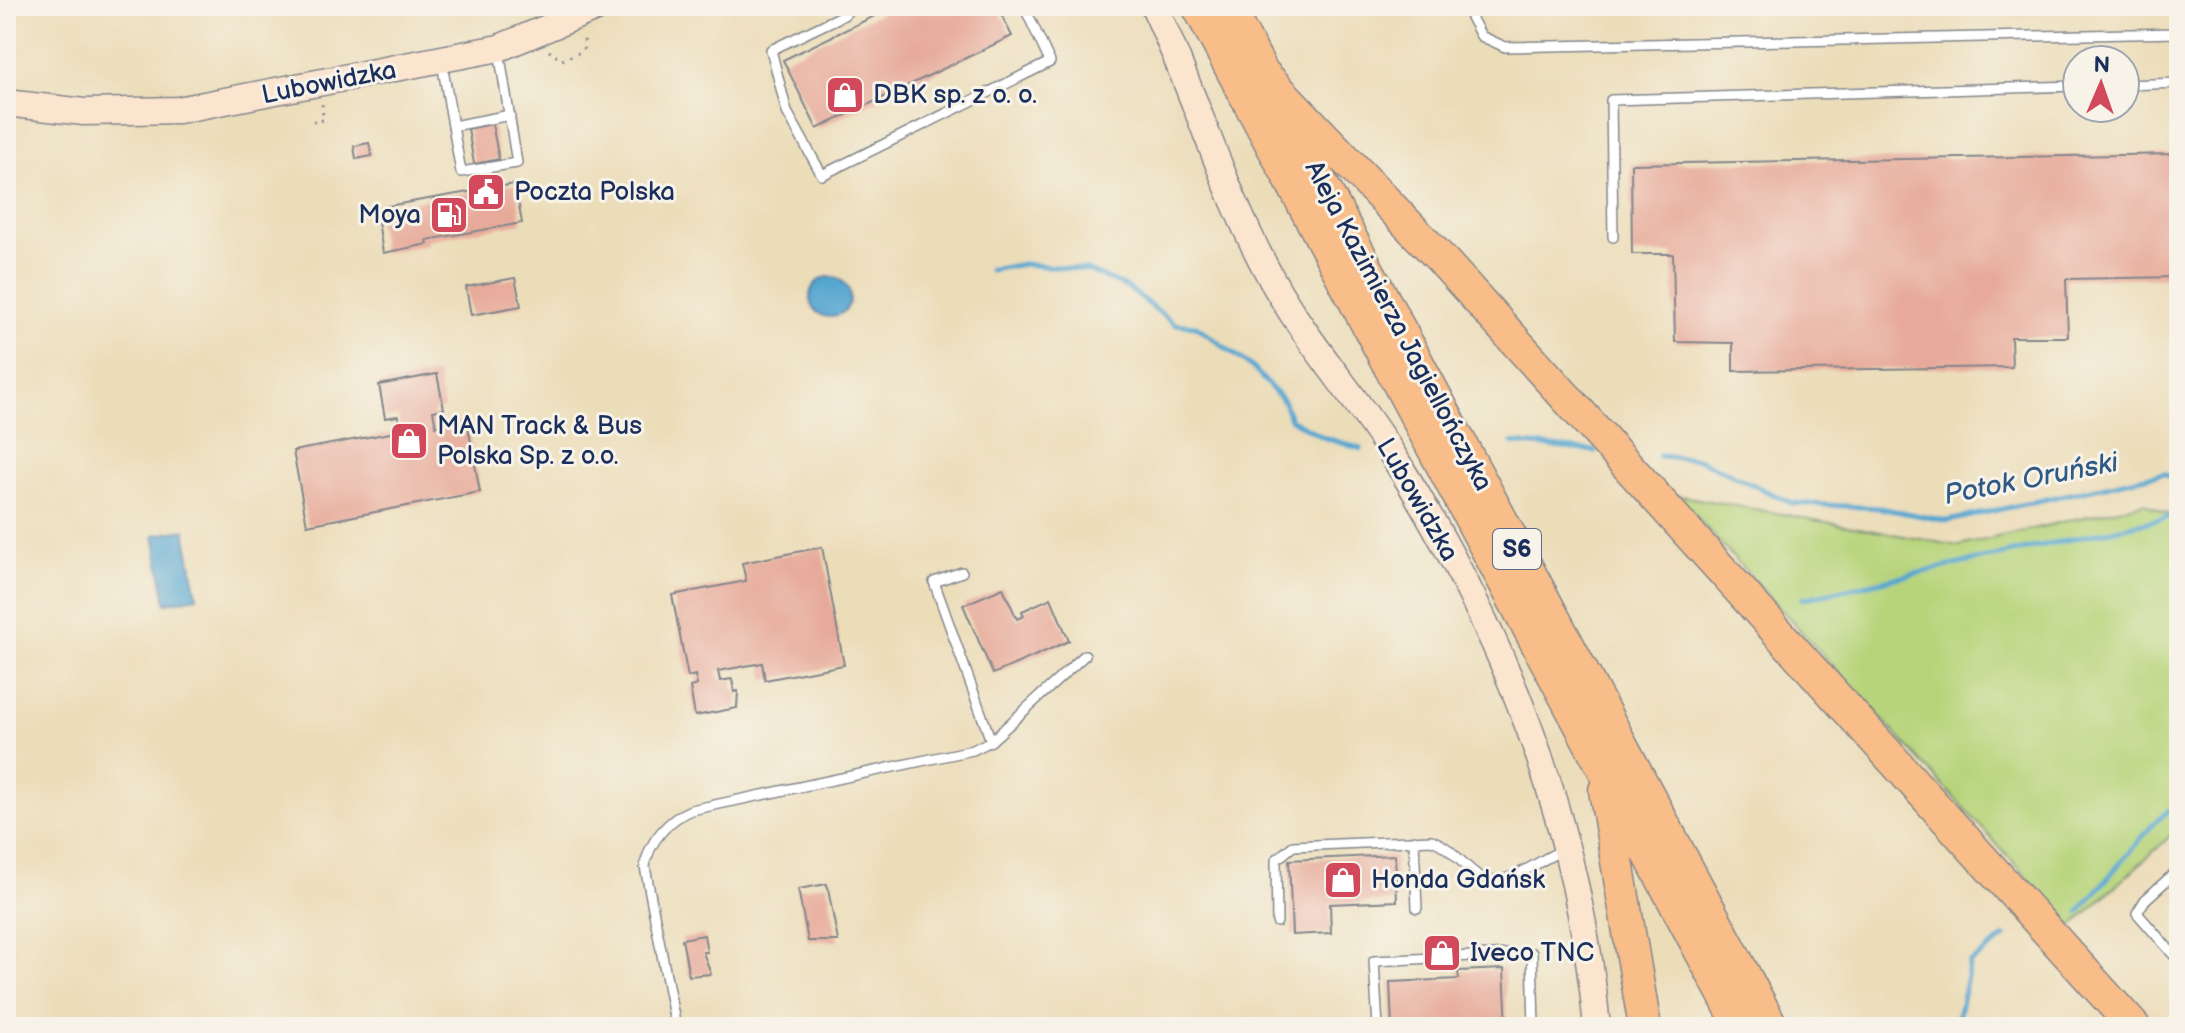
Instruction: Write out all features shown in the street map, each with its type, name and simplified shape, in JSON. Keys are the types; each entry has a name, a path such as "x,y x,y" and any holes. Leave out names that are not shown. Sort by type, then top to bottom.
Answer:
{"highway":[{"name":"Aleja Kazimierza Jagiellończyka","path":"1198,6 1601,767 1633,796"},
{"name":"Aleja Kazimierza Jagiellończyka","path":"1227,6 1633,796 1676,876 1772,1027"},
{"path":"1261,71 1454,273 2134,1027"},
{"path":"1601,767 1645,1027"},
{"name":"Aleja Kazimierza Jagiellończyka","path":"1676,876 1741,1027"}],"street":[{"name":"Lubowidzka","path":"6,103 131,114 178,110 442,62 499,48 600,6"},
{"name":"Lubowidzka","path":"1154,6 1229,195 1267,271 1397,461 1466,586 1531,725 1569,849 1597,1027"}],"lane":[{"path":"852,6 844,15 771,50 787,112 822,175 1050,62 1024,6"},
{"path":"1465,6 1481,36 1505,47 2179,33"},
{"path":"442,62 461,172 517,163 499,48"},
{"path":"2141,84 2179,83"},
{"path":"1613,237 1611,100 2061,86"},
{"path":"453,126 510,115"},
{"path":"962,572 934,582 991,741"},
{"path":"676,1027 645,867 647,851 677,816 691,810 973,750 991,741 1085,655"},
{"path":"1633,796 1676,876"},
{"path":"1633,796 1676,876"},
{"path":"1414,840 1417,908"},
{"path":"1277,922 1276,860 1280,853 1293,846 1436,841 1475,874 1495,881 1512,877 1569,849"},
{"path":"2179,869 2145,900 2137,913 2179,961"},
{"path":"1378,1027 1374,961 1532,953 1534,1027"}],"path":[{"path":"562,60 583,51"}],"green space":[{"path":"1676,495 1959,546 2144,503 2179,519 2179,828 2072,926"}],"water":[{"path":"830,277 844,283 850,297 844,311 830,317 816,311 810,297 816,283"},
{"path":"185,530 197,597 166,603 154,535"}],"building":[{"name":"DBK sp. z o. o.","path":"895,6 997,6 1012,36 817,129 783,60"},
{"path":"492,124 499,159 474,164 468,129"},
{"path":"369,143 372,156 356,159 354,146"},
{"path":"2179,154 2179,277 2066,279 2068,337 2011,337 2012,367 1733,371 1733,343 1675,342 1673,254 1632,254 1631,164"},
{"name":"Moya","path":"515,184 522,223 427,240 428,244 383,253 376,208"},
{"path":"515,278 521,306 471,315 466,287"},
{"name":"MAN Track & Bus Polska Sp. z o.o.","path":"437,374 444,409 433,411 436,426 467,420 480,492 307,525 293,451 401,431 398,416 385,418 379,385"},
{"path":"822,547 844,665 765,680 762,663 718,671 720,681 732,679 734,692 738,691 737,708 695,716 690,687 697,685 695,675 688,677 672,595 746,581 742,563"},
{"path":"1003,588 1017,619 1024,616 1022,611 1051,598 1069,641 993,674 963,605"},
{"name":"Honda Gdańsk","path":"1395,855 1397,901 1330,904 1331,933 1292,935 1289,860"},
{"path":"827,884 838,941 808,941 798,889"},
{"path":"704,935 707,952 703,952 711,974 689,976 682,939"},
{"path":"1504,969 1507,1027 1392,1027 1390,982 1459,979 1458,971"}],"waterway":[{"name":"Potok Oruński","path":"990,270 1023,264 1087,270 1128,288 1175,324 1196,326 1253,368 1284,402 1290,419 1323,437 1361,449"},
{"name":"Potok Oruński","path":"1512,443 1595,451"},
{"name":"Potok Oruński","path":"1659,456 1698,459 1792,503 1879,508 1948,521 2164,473 2179,481"},
{"path":"1802,599 2179,515"},
{"path":"2079,912 2154,823 2179,802"},
{"path":"1956,1027 1970,963 2005,937"}],"place":[{"name":"DBK sp. z o. o.","path":"845,95"},
{"name":"Poczta Polska","path":"486,192"},
{"name":"Moya","path":"449,215"},
{"name":"MAN Track & Bus Polska Sp. z o.o.","path":"409,441"},
{"name":"Honda Gdańsk","path":"1343,880"},
{"name":"Iveco TNC","path":"1442,953"}]}
